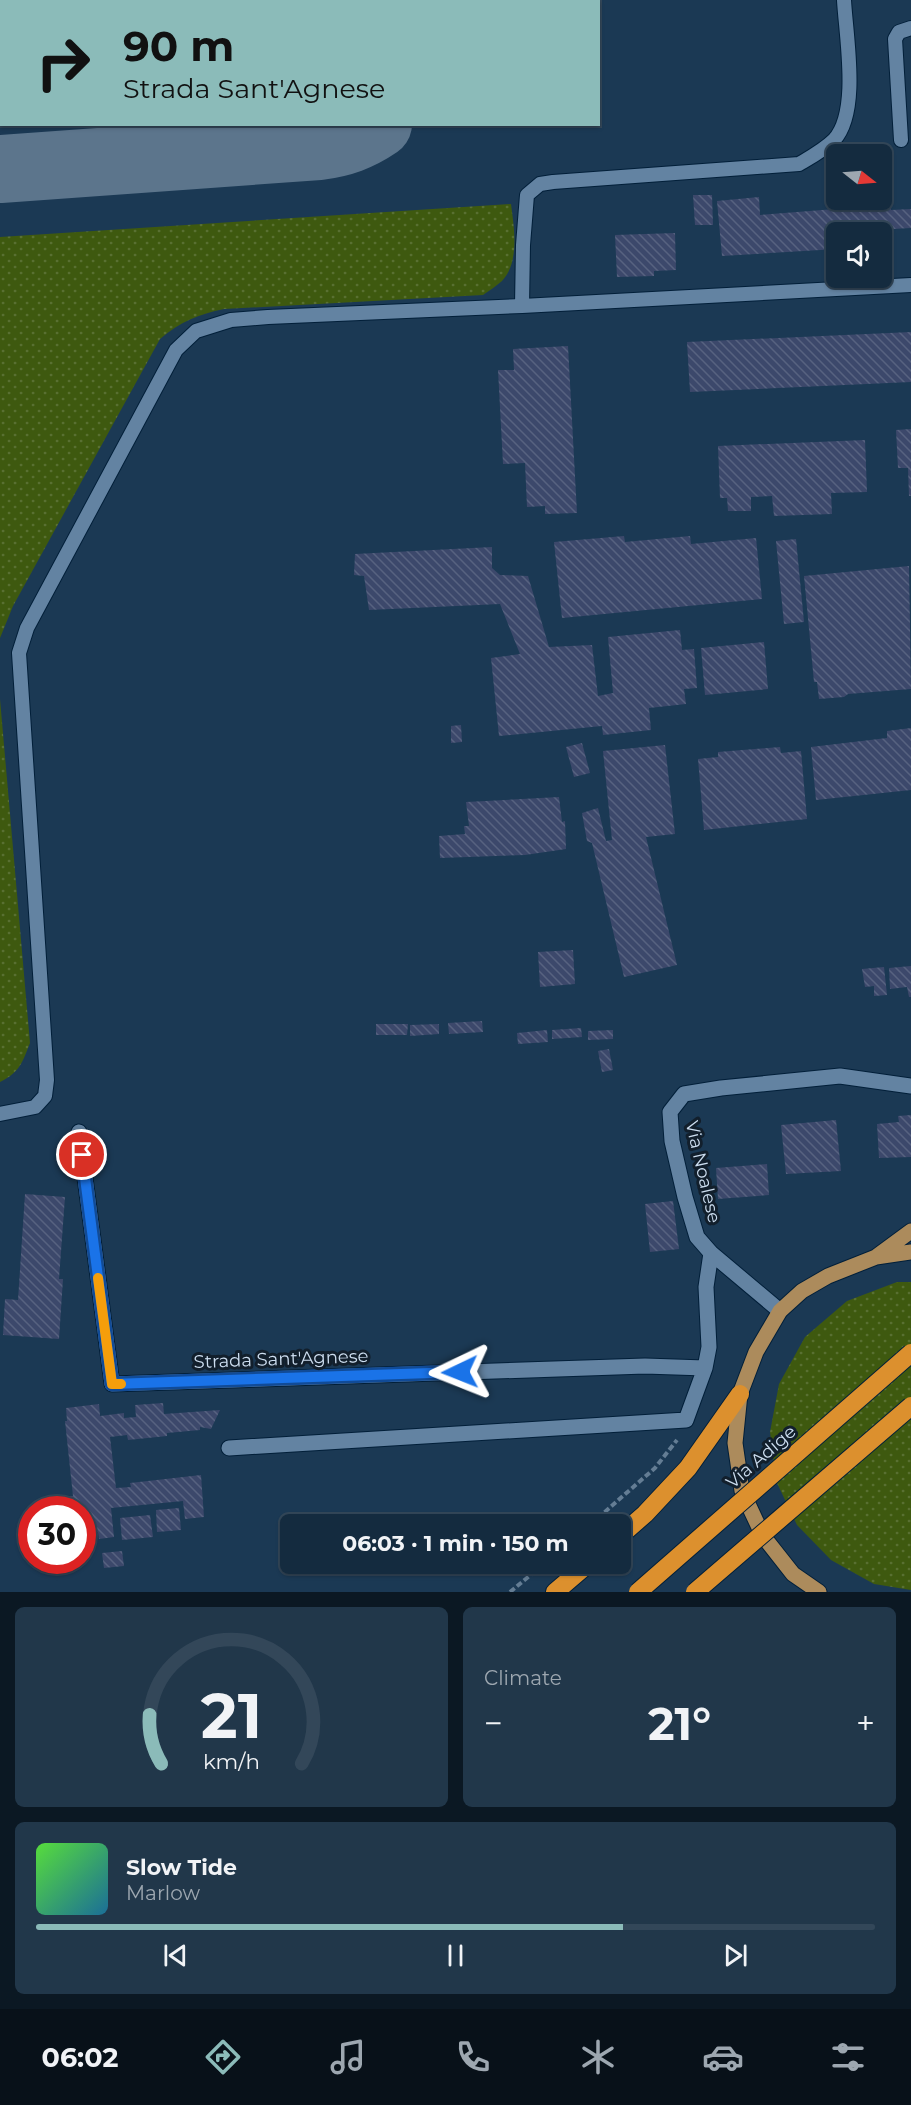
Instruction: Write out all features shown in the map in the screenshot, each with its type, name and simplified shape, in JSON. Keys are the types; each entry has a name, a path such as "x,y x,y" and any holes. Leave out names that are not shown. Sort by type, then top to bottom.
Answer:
{"highway":[{"name":"Via Adige","path":"638,1592 911,1353"},
{"path":"631,1526 688,1468 740,1394"},
{"path":"695,1592 911,1406"},
{"path":"555,1592 576,1574"}],"main road":[{"path":"876,1257 911,1231"},
{"path":"819,1592 793,1574 763,1536 742,1491 735,1443 740,1394 756,1352 780,1311 802,1290 828,1276 876,1257 911,1252"}],"street":[{"name":"Via Noalese","path":"780,1311 711,1253 697,1237 672,1141 670,1112 684,1094 721,1088 840,1076 911,1086"},
{"name":"Strada Sant'Agnese","path":"79,1132 112,1384 645,1366 705,1368"},
{"path":"229,1448 686,1420 705,1368 709,1339 706,1287 711,1253"}],"lane":[{"path":"522,306 527,195 540,184 799,164 817,154 835,139 844,121 849,101 844,0"},
{"path":"901,140 895,39 899,32 911,28"},
{"path":"0,1114 35,1107 45,1096 47,1080 19,653 27,628 176,350 196,331 231,320 268,317 911,285"}],"path":[{"path":"602,1514 655,1468 677,1440 686,1420"},
{"path":"510,1592 532,1574"}],"green space":[{"path":"511,204 514,254 511,264 502,281 483,295 224,309 190,320 160,339 13,606 0,638 0,237"},
{"path":"0,699 30,1043 20,1066 0,1082"},
{"path":"897,1282 911,1282 911,1590 874,1584 831,1560 797,1525 776,1481 770,1432 779,1384 805,1337 847,1301"}],"building":[{"path":"693,195 712,195 713,225 695,225"},
{"path":"759,197 760,215 826,210 911,209 911,228 893,229 892,245 892,222 826,222 826,250 722,256 717,201"},
{"path":"675,233 676,270 654,271 654,276 617,277 615,235"},
{"path":"911,332 911,382 690,392 687,342"},
{"path":"568,346 577,513 545,514 545,506 527,507 525,463 503,464 498,370 514,370 513,349"},
{"path":"911,429 911,496 909,496 908,468 898,468 896,430"},
{"path":"865,440 867,492 831,493 832,514 774,516 772,496 751,497 751,511 728,511 727,498 720,498 718,446"},
{"path":"624,536 625,542 690,536 691,544 756,538 762,599 562,618 554,542"},
{"path":"796,539 804,622 784,624 776,541"},
{"path":"492,547 492,568 500,575 528,576 549,647 592,645 598,696 613,693 608,637 680,630 682,650 694,649 697,688 684,689 686,704 649,708 651,730 603,735 602,726 499,736 491,658 520,654 500,604 369,610 364,576 354,575 355,554"},
{"path":"909,566 911,689 848,694 844,697 819,699 817,682 814,682 804,576"},
{"path":"764,642 768,689 705,695 701,648"},
{"path":"461,725 462,742 451,743 451,726"},
{"path":"911,728 911,790 816,800 811,747 887,738 887,731"},
{"path":"582,743 590,773 574,777 566,747"},
{"path":"665,745 675,834 646,837 677,965 624,977 592,843 587,841 582,813 598,808 606,841 612,840 603,751"},
{"path":"780,747 781,753 801,751 807,819 704,830 698,759 718,757 718,752"},
{"path":"559,797 562,822 565,821 566,849 525,855 440,858 439,836 465,834 464,826 469,826 466,802"},
{"path":"573,950 575,984 540,987 538,952"},
{"path":"911,966 911,997 909,997 907,987 890,989 889,968"},
{"path":"884,967 887,995 874,996 874,986 865,987 862,969"},
{"path":"482,1021 483,1032 449,1034 448,1023"},
{"path":"376,1024 408,1024 407,1035 376,1035"},
{"path":"439,1024 439,1034 410,1036 410,1025"},
{"path":"581,1028 582,1037 552,1039 552,1030"},
{"path":"547,1030 548,1042 518,1044 517,1033"},
{"path":"613,1030 613,1039 588,1040 588,1031"},
{"path":"609,1049 613,1070 602,1072 598,1051"},
{"path":"911,1115 911,1157 879,1158 877,1124 899,1122 898,1116"},
{"path":"836,1120 841,1171 786,1174 781,1125"},
{"path":"767,1164 769,1195 718,1199 716,1168"},
{"path":"25,1194 65,1197 59,1279 63,1279 59,1339 3,1335 5,1299 18,1300"},
{"path":"673,1201 679,1249 650,1252 645,1204"},
{"path":"163,1403 164,1414 220,1410 211,1429 200,1427 200,1430 167,1433 167,1436 128,1440 127,1435 110,1437 116,1488 131,1487 130,1483 201,1475 204,1517 185,1519 183,1501 111,1508 114,1537 99,1539 98,1532 96,1532 96,1496 73,1496 65,1421 67,1421 66,1408 99,1404 100,1416 124,1413 124,1418 136,1417 135,1405"},
{"path":"179,1508 181,1530 157,1532 156,1510"},
{"path":"150,1515 153,1537 122,1540 120,1518"},
{"path":"122,1551 124,1566 104,1568 102,1553"}],"taxiway":[{"path":"0,169 319,146 350,139 374,126"}],"slow traffic":[{"path":"98,1278 112,1384 121,1384"}],"route":[{"path":"82,1155 112,1384 460,1372"}]}
